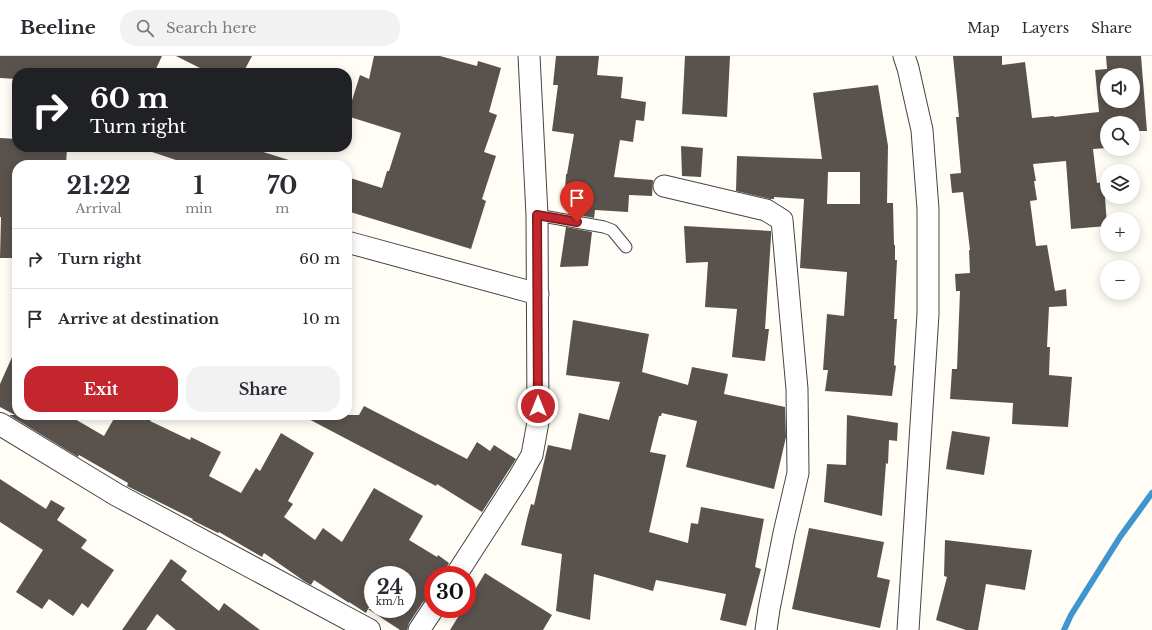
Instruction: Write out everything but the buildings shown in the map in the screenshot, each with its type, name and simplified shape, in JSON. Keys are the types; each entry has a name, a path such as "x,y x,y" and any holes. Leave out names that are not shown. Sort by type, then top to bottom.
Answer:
{"street":[{"path":"462,566 514,486 532,455 538,422 537,215 529,56"},
{"path":"904,56 922,130 928,209 928,314 908,630"},
{"path":"664,186 766,210 782,220 797,389 798,473 776,571 766,630"},
{"path":"352,243 538,294"},
{"path":"0,424 117,495 369,630"},
{"path":"419,630 427,618"}],"lane":[{"path":"537,215 604,227 612,230 626,247"}],"waterway":[{"path":"1064,630 1071,615 1120,537 1152,493"}],"route":[{"path":"538,406 537,215 577,222"}]}
